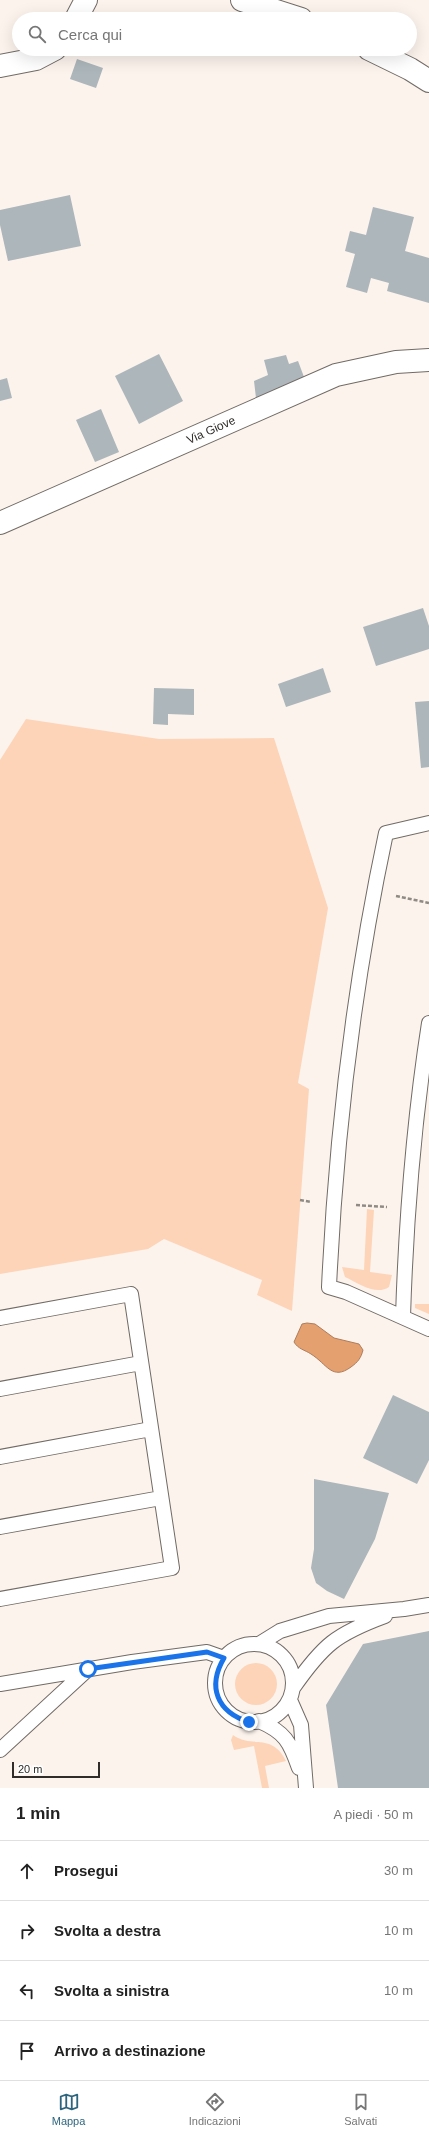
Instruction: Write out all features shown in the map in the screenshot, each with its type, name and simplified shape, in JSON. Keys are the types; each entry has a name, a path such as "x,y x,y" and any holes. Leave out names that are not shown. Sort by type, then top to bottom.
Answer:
{"street":[{"path":"80,12 86,0"},
{"path":"242,0 280,12"},
{"path":"0,66 36,59 42,56"},
{"path":"383,56 410,69 429,81"},
{"name":"Via Giove","path":"0,523 336,375 396,362 429,360"}],"lane":[{"path":"429,823 386,833 374,892 351,1029 339,1127 333,1203 329,1286 346,1292 429,1329"},
{"path":"402,1317 408,1208 429,1023"},
{"path":"0,1318 130,1294 172,1568 0,1599"},
{"path":"0,1389 141,1363"},
{"path":"0,1457 151,1429"},
{"path":"0,1527 161,1498"},
{"path":"259,1644 280,1631 329,1616 404,1609 429,1605"},
{"path":"306,1785 301,1725 291,1694 293,1675 289,1664 281,1655 271,1648 259,1644 246,1645 234,1650 224,1658 218,1669 215,1681 216,1693 221,1704 229,1713 238,1718 249,1722 259,1722 272,1718 282,1710 291,1694 312,1660 332,1641 352,1628 404,1609"},
{"path":"0,1684 88,1669 207,1652 224,1658"},
{"path":"0,1750 88,1669"},
{"path":"259,1722 275,1728 288,1740 306,1785"}],"path":[{"path":"393,896 429,903"},
{"path":"353,1204 389,1207"}],"shaded area":[{"path":"26,719 159,739 274,738 328,908 298,1083 309,1089 292,1311 257,1295 262,1280 164,1239 148,1249 0,1274 0,760"},
{"path":"367,1209 374,1210 370,1272 392,1275 389,1287 384,1289 378,1290 367,1288 345,1277 342,1267 364,1270"},
{"path":"415,1304 429,1304 429,1314 415,1308"},
{"path":"302,1324 315,1324 334,1338 359,1344 363,1350 359,1360 344,1371 334,1372 330,1370 317,1358 294,1342"},
{"path":"252,1663 260,1663 268,1666 274,1672 277,1684 274,1696 268,1702 260,1705 252,1705 244,1702 238,1696 235,1688 235,1680 238,1672 244,1666"},
{"path":"233,1735 247,1741 268,1744 280,1752 286,1761 265,1766 269,1788 262,1788 254,1746 234,1750 231,1740"}],"building":[{"path":"77,59 103,68 96,88 70,79"},
{"path":"70,195 81,246 8,261 0,225 0,210"},
{"path":"373,207 414,217 405,251 429,258 429,303 387,291 389,283 371,278 367,293 346,287 355,254 345,251 350,231 366,235"},
{"path":"159,354 183,401 139,424 115,376"},
{"path":"286,355 289,364 298,361 304,377 256,398 254,381 268,375 264,360"},
{"path":"7,378 12,398 0,401 0,380"},
{"path":"101,409 119,452 95,462 76,420"},
{"path":"423,608 429,626 429,649 376,666 363,627"},
{"path":"323,668 331,692 286,707 278,684"},
{"path":"154,688 194,689 194,715 168,714 168,725 153,724"},
{"path":"429,701 429,767 421,768 415,702"},
{"path":"393,1395 429,1412 429,1460 417,1484 363,1458"},
{"path":"314,1479 389,1493 375,1539 344,1599 327,1591 316,1583 311,1568 314,1549"},
{"path":"429,1631 429,1788 338,1788 326,1705 363,1644"}],"route":[{"path":"88,1669 207,1652 224,1658 218,1669 215,1681 216,1693 221,1704 229,1713 249,1722"}]}
